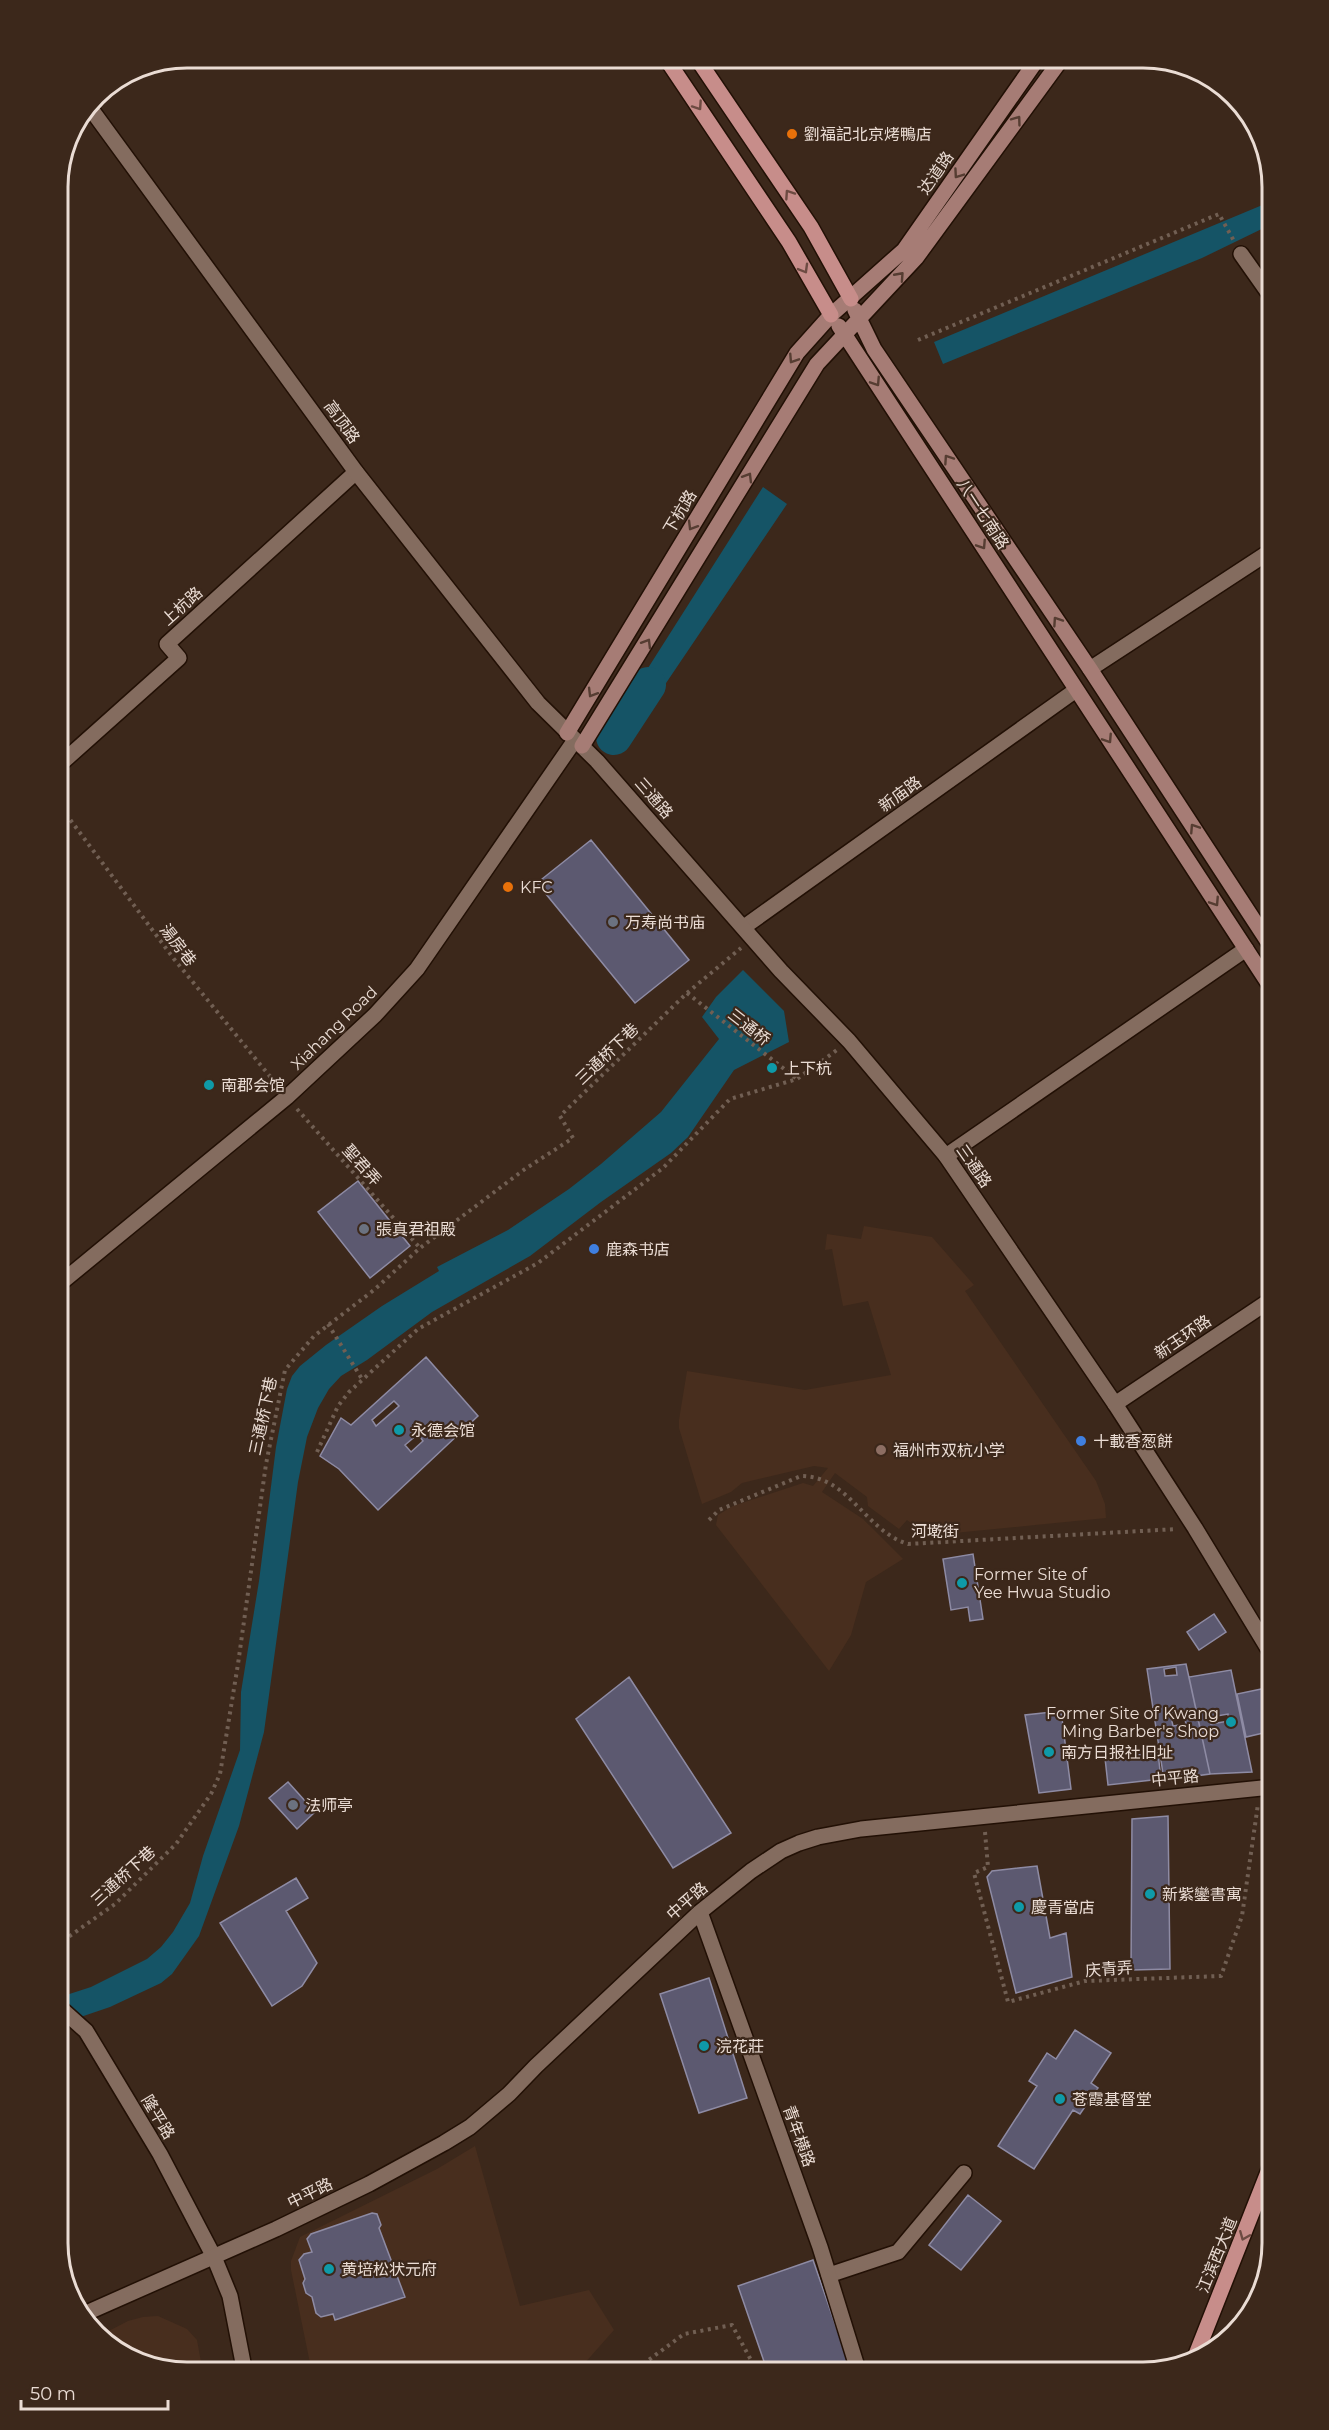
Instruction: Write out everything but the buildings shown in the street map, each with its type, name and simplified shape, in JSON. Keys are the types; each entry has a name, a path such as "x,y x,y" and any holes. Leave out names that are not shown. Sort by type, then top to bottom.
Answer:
{"main road":[{"name":"八一七南路","path":"672,68 789,242 831,315 1262,974"},
{"name":"八一七南路","path":"703,68 811,227 874,349 1262,927"},
{"name":"达道路","path":"831,315 904,250 1032,68"},
{"path":"575,740 817,364 858,317 916,258 1055,68"},
{"name":"下杭路","path":"575,740 796,353 831,315"},
{"name":"江滨西大道","path":"1199,2348 1262,2190"}],"street":[{"name":"高顶路","path":"93,112 356,472 538,703 575,740"},
{"path":"1241,254 1262,284"},
{"name":"上杭路","path":"68,757 179,658 167,644 356,472"},
{"path":"1090,669 1262,557"},
{"name":"新庙路","path":"749,932 1076,690"},
{"name":"三通路","path":"575,740 597,761 781,971 849,1041 946,1156 1115,1404 1195,1528 1262,1639"},
{"name":"Xiahang Road","path":"68,1277 286,1097 375,1015 417,969 575,740"},
{"path":"946,1156 1246,949"},
{"name":"新玉环路","path":"1115,1404 1262,1306"},
{"name":"中平路","path":"89,2312 214,2257 369,2184 470,2127 509,2094 700,1912 765,1861 800,1843 861,1829 1262,1788"},
{"name":"青年横路","path":"700,1912 829,2275 857,2362"},
{"name":"隆平路","path":"68,2015 86,2031 160,2154 214,2257 230,2296 243,2362"},
{"path":"829,2275 898,2252 964,2174"}],"path":[{"path":"918,340 1218,214 1241,254"},
{"name":"湯房巷","path":"68,817 174,959 286,1097"},
{"name":"三通桥下巷","path":"68,1938 115,1904 176,1844 211,1794 220,1774 266,1464 285,1370 314,1336 374,1290 420,1248 525,1169 573,1138 560,1116 749,932"},
{"name":"三通桥","path":"687,993 796,1079"},
{"path":"317,1452 338,1406 362,1379 418,1329 538,1263 663,1168 730,1099 796,1079 849,1041"},
{"name":"聖君弄","path":"286,1097 420,1248"},
{"path":"328,1324 362,1379"},
{"name":"河墘街","path":"710,1520 719,1510 801,1476 811,1476 836,1486 886,1534 908,1544 950,1544 1195,1528"},
{"name":"庆青弄","path":"984,1816 988,1867 974,1873 1008,2002 1085,1981 1221,1976 1242,1916 1262,1809"},
{"path":"646,2362 684,2334 732,2325 752,2362"}],"shaded area":[{"name":"福州市双杭小学","path":"864,1226 932,1237 974,1285 965,1291 1096,1481 1105,1504 1106,1518 954,1533 952,1524 916,1527 907,1520 899,1529 868,1506 867,1497 835,1473 822,1492 863,1519 903,1559 866,1582 851,1635 829,1671 716,1525 718,1515 733,1506 803,1483 813,1486 828,1468 814,1466 742,1483 731,1492 702,1504 679,1428 679,1420 687,1371 805,1390 891,1375 868,1301 843,1306 832,1249 825,1250 827,1234 861,1239"},
{"path":"475,2146 520,2306 589,2290 614,2330 586,2362 310,2362 291,2270 291,2261 300,2237 437,2169"},
{"path":"158,2316 187,2329 197,2340 201,2362 179,2362 149,2356 127,2347 107,2332 128,2321"}],"water":[{"path":"1262,205 1262,229 1202,258 943,364 934,342"},
{"path":"763,487 787,504 633,732 615,720"},
{"path":"743,970 784,1011 789,1042 734,1070 688,1137 671,1153 530,1256 432,1312 367,1360 341,1376 329,1389 318,1408 307,1437 298,1482 264,1732 239,1826 199,1936 172,1974 161,1983 110,2007 68,2021 68,1994 91,1987 147,1959 173,1932 190,1903 203,1856 240,1750 241,1692 259,1581 276,1447 287,1389 292,1376 300,1366 326,1345 382,1306 439,1271 437,1267 508,1230 569,1189 661,1112 719,1039 702,1017 716,997"}],"waterway":[{"path":"614,737 648,685"}],"place":[{"name":"劉福記北京烤鴨店","path":"792,134"},
{"name":"KFC","path":"508,887"},
{"name":"万寿尚书庙","path":"613,922"},
{"name":"上下杭","path":"772,1068"},
{"name":"南郡会馆","path":"209,1085"},
{"name":"張真君祖殿","path":"364,1229"},
{"name":"鹿森书店","path":"594,1249"},
{"name":"永德会馆","path":"399,1430"},
{"name":"十載香葱餅","path":"1081,1441"},
{"name":"福州市双杭小学","path":"881,1450"},
{"name":"Former Site of Yee Hwua Studio","path":"962,1583"},
{"name":"Former Site of Kwang Ming Barber's Shop","path":"1231,1722"},
{"name":"南方日报社旧址","path":"1049,1752"},
{"name":"法师亭","path":"293,1805"},
{"name":"新紫鑾書寓","path":"1150,1894"},
{"name":"慶青當店","path":"1019,1907"},
{"name":"浣花莊","path":"704,2046"},
{"name":"苍霞基督堂","path":"1060,2099"},
{"name":"黄培松状元府","path":"329,2269"}]}
